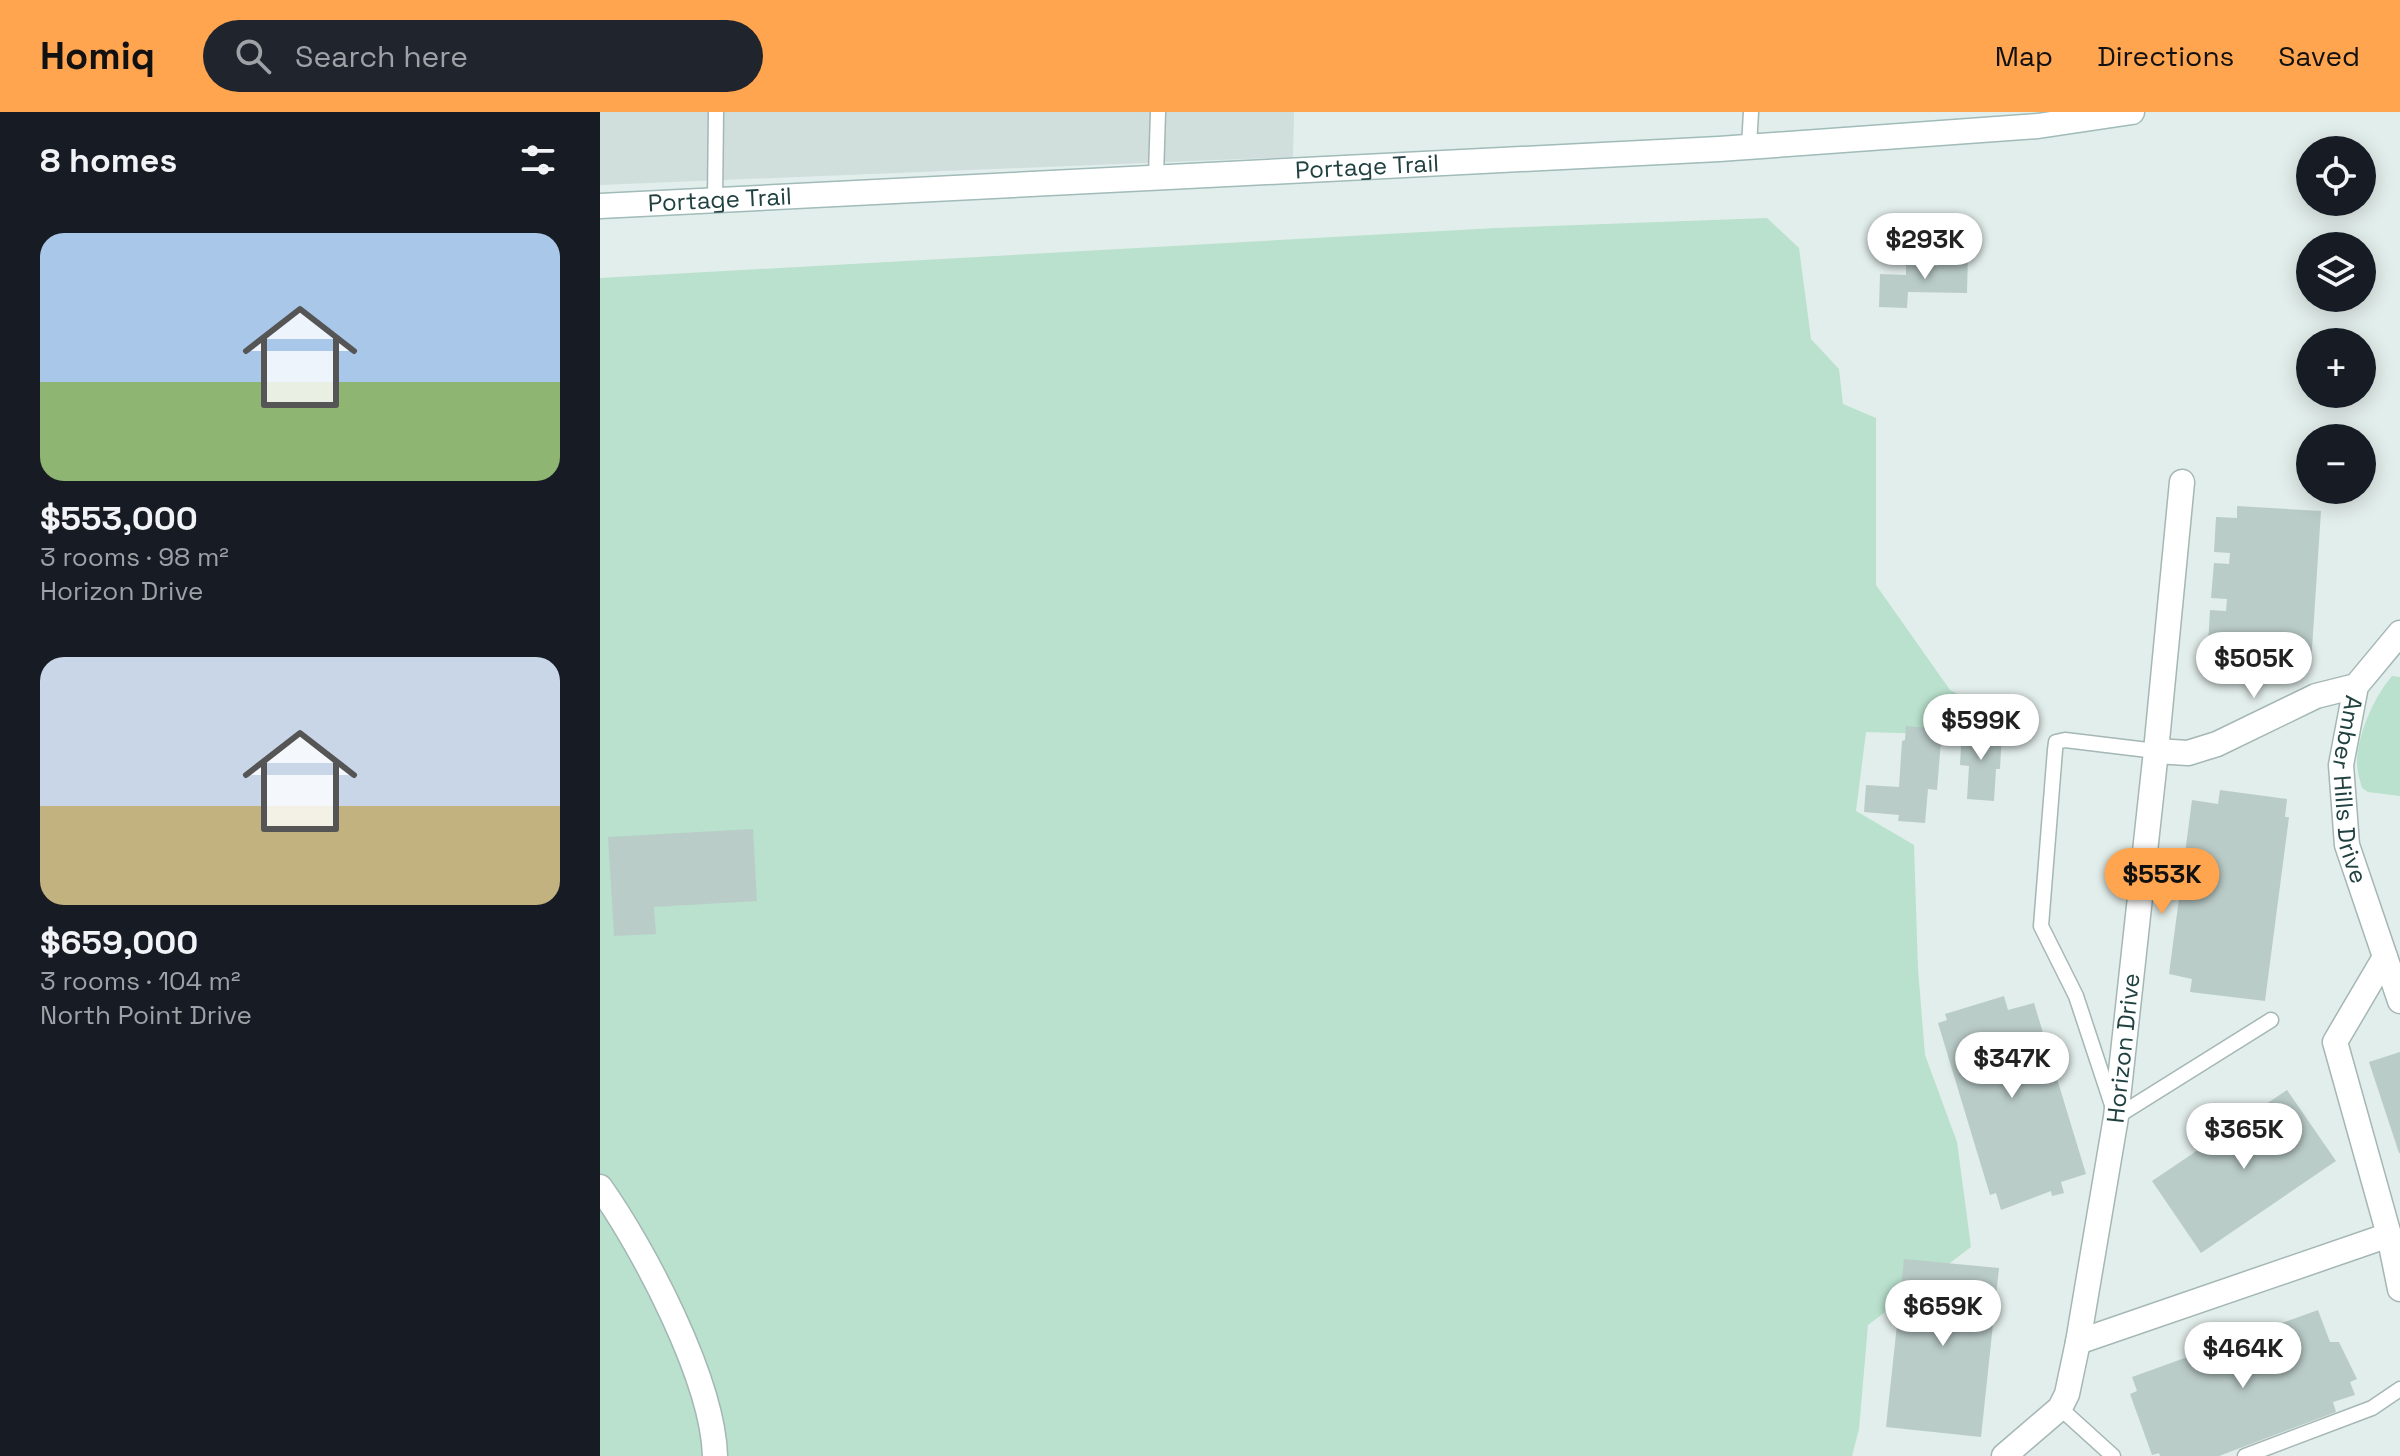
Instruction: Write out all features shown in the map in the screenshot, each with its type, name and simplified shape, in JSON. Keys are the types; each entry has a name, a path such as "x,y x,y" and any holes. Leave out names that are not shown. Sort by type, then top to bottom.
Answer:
{"street":[{"name":"Portage Trail","path":"600,206 1749,146 2038,126 2132,112"},
{"name":"Horizon Drive","path":"2060,1408 2067,1394 2078,1342 2116,1117 2182,482"},
{"name":"Amber Hills Drive","path":"2400,633 2356,686 2341,765 2347,845 2400,1001"},
{"path":"2156,751 2188,753 2217,744 2316,696 2356,686"},
{"path":"2385,957 2335,1042 2389,1235 2400,1289"},
{"path":"600,1187 628,1229 688,1352 711,1420 715,1456"},
{"path":"2078,1342 2389,1235"},
{"path":"2004,1456 2060,1408"}],"lane":[{"path":"715,200 716,112"},
{"path":"1156,176 1158,112"},
{"path":"1749,146 1751,112"},
{"path":"2156,751 2065,740 2056,742 2055,750 2041,926 2076,996 2116,1117 2271,1020"},
{"path":"2245,1456 2372,1408 2400,1389"},
{"path":"2060,1408 2113,1456"}],"shaded area":[{"path":"600,112 1294,112 1293,157 600,185"}],"green space":[{"path":"1767,218 1799,248 1811,339 1839,369 1843,404 1876,418 1876,585 1950,690 1964,697 1958,735 1866,732 1856,811 1914,845 1918,969 1925,1055 1957,1142 1971,1247 1868,1325 1859,1429 1852,1456 600,1456 600,278 1496,228"},
{"path":"2392,676 2400,677 2400,796 2368,792 2362,788 2357,766 2360,741 2368,717"}],"building":[{"path":"1939,254 1968,255 1967,293 1908,292 1907,308 1879,307 1880,274 1906,275 1906,265 1938,266"},
{"path":"2237,506 2321,511 2311,664 2230,659 2230,652 2225,651 2225,647 2208,645 2210,610 2226,611 2227,599 2211,598 2214,563 2229,564 2230,553 2214,552 2216,517 2237,518"},
{"path":"1906,726 1942,729 1937,790 1928,789 1925,823 1898,821 1899,815 1864,812 1866,785 1899,787"},
{"path":"1962,729 2002,731 1994,801 1967,799 1969,766 1960,765"},
{"path":"2220,790 2287,799 2285,817 2289,817 2265,1001 2190,992 2192,979 2169,974 2192,800 2218,804"},
{"path":"753,829 757,901 654,907 656,934 614,936 608,837"},
{"path":"2004,996 2008,1010 2034,1003 2086,1174 2061,1182 2064,1193 2052,1196 2051,1191 2001,1210 1996,1193 1990,1195 1938,1023 1947,1020 1945,1014"},
{"path":"2400,1052 2400,1153 2399,1153 2369,1062"},
{"path":"2287,1090 2336,1161 2201,1253 2152,1181"},
{"path":"1904,1259 1999,1268 1981,1437 1886,1427"},
{"path":"2318,1310 2330,1342 2339,1342 2357,1379 2350,1382 2355,1395 2333,1402 2336,1412 2219,1456 2152,1455 2130,1394 2137,1391 2132,1377"}]}
